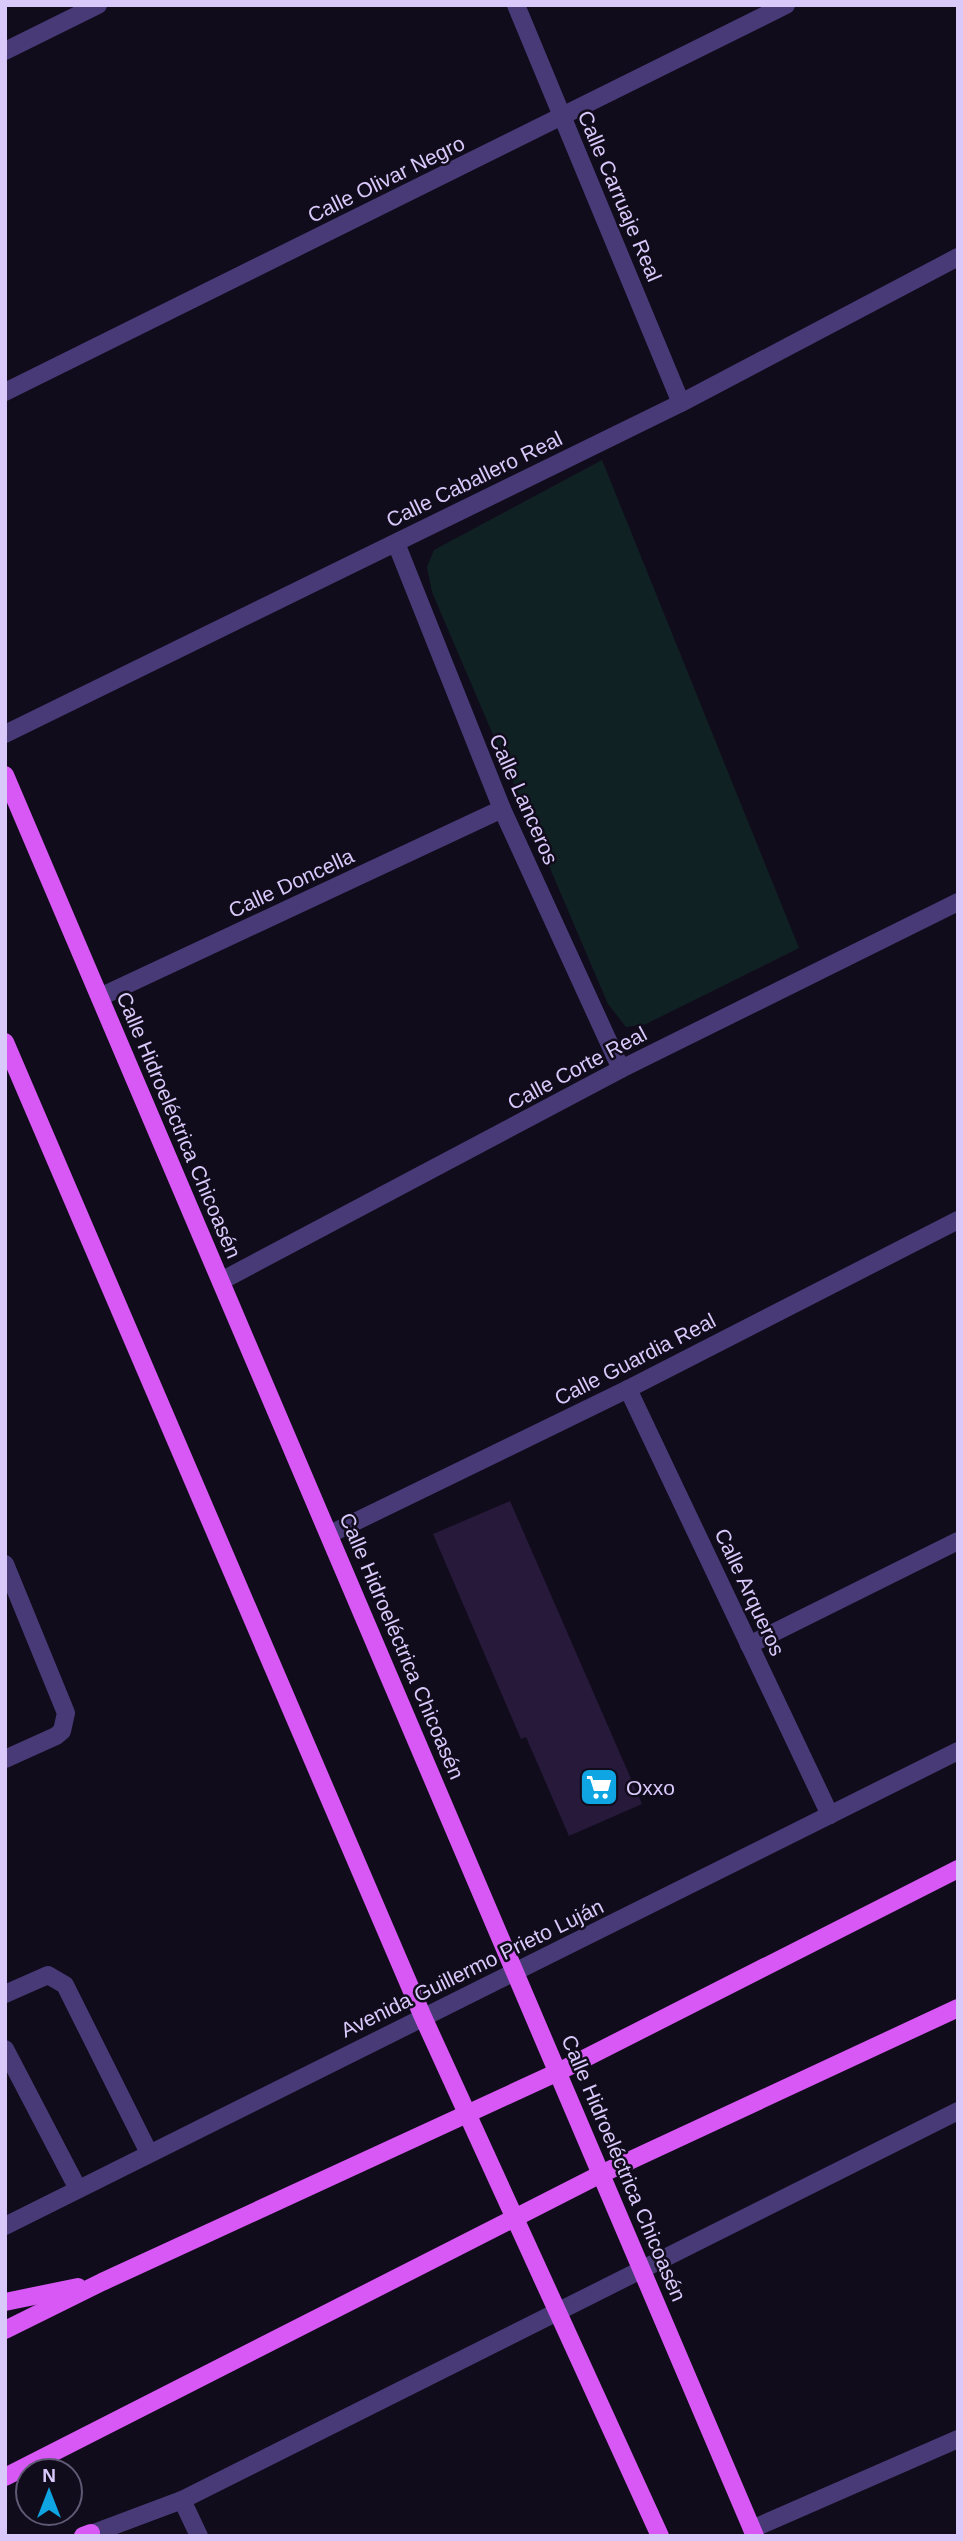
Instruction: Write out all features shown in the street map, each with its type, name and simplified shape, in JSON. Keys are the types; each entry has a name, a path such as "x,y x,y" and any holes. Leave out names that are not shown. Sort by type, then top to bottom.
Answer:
{"main road":[{"name":"Calle Hidroeléctrica Chicoasén","path":"5,775 517,1972 753,2532"},
{"path":"5,1042 422,2017 660,2536"},
{"path":"5,2330 102,2282 558,2072 958,1869"},
{"path":"5,2477 601,2174 958,2008"},
{"path":"5,2302 102,2282"}],"street":[{"path":"5,51 98,5"},
{"name":"Calle Carruaje Real","path":"516,5 681,403"},
{"name":"Calle Olivar Negro","path":"5,392 786,5"},
{"name":"Calle Caballero Real","path":"5,734 681,403 958,257"},
{"name":"Calle Lanceros","path":"396,543 502,809 621,1069"},
{"name":"Calle Doncella","path":"100,998 502,809"},
{"name":"Calle Corte Real","path":"221,1281 621,1069 958,902"},
{"name":"Calle Guardia Real","path":"330,1534 628,1389 958,1220"},
{"name":"Calle Arqueros","path":"628,1389 830,1815"},
{"path":"749,1645 958,1541"},
{"path":"5,1564 66,1713 66,1721 56,1736 5,1759"},
{"name":"Avenida Guillermo Prieto Luján","path":"5,2226 958,1751"},
{"path":"5,1994 48,1975 65,1985 149,2153"},
{"path":"5,2049 78,2189"},
{"path":"87,2535 182,2500 958,2111"},
{"path":"753,2532 958,2439"},
{"path":"182,2500 199,2536"}],"shaded area":[{"path":"602,460 799,948 646,1024 626,1027 608,1004 432,592 427,567 434,550"}],"building":[{"path":"510,1501 642,1804 569,1836 526,1737 521,1739 433,1534"}],"place":[{"name":"Oxxo","path":"599,1787"}]}
